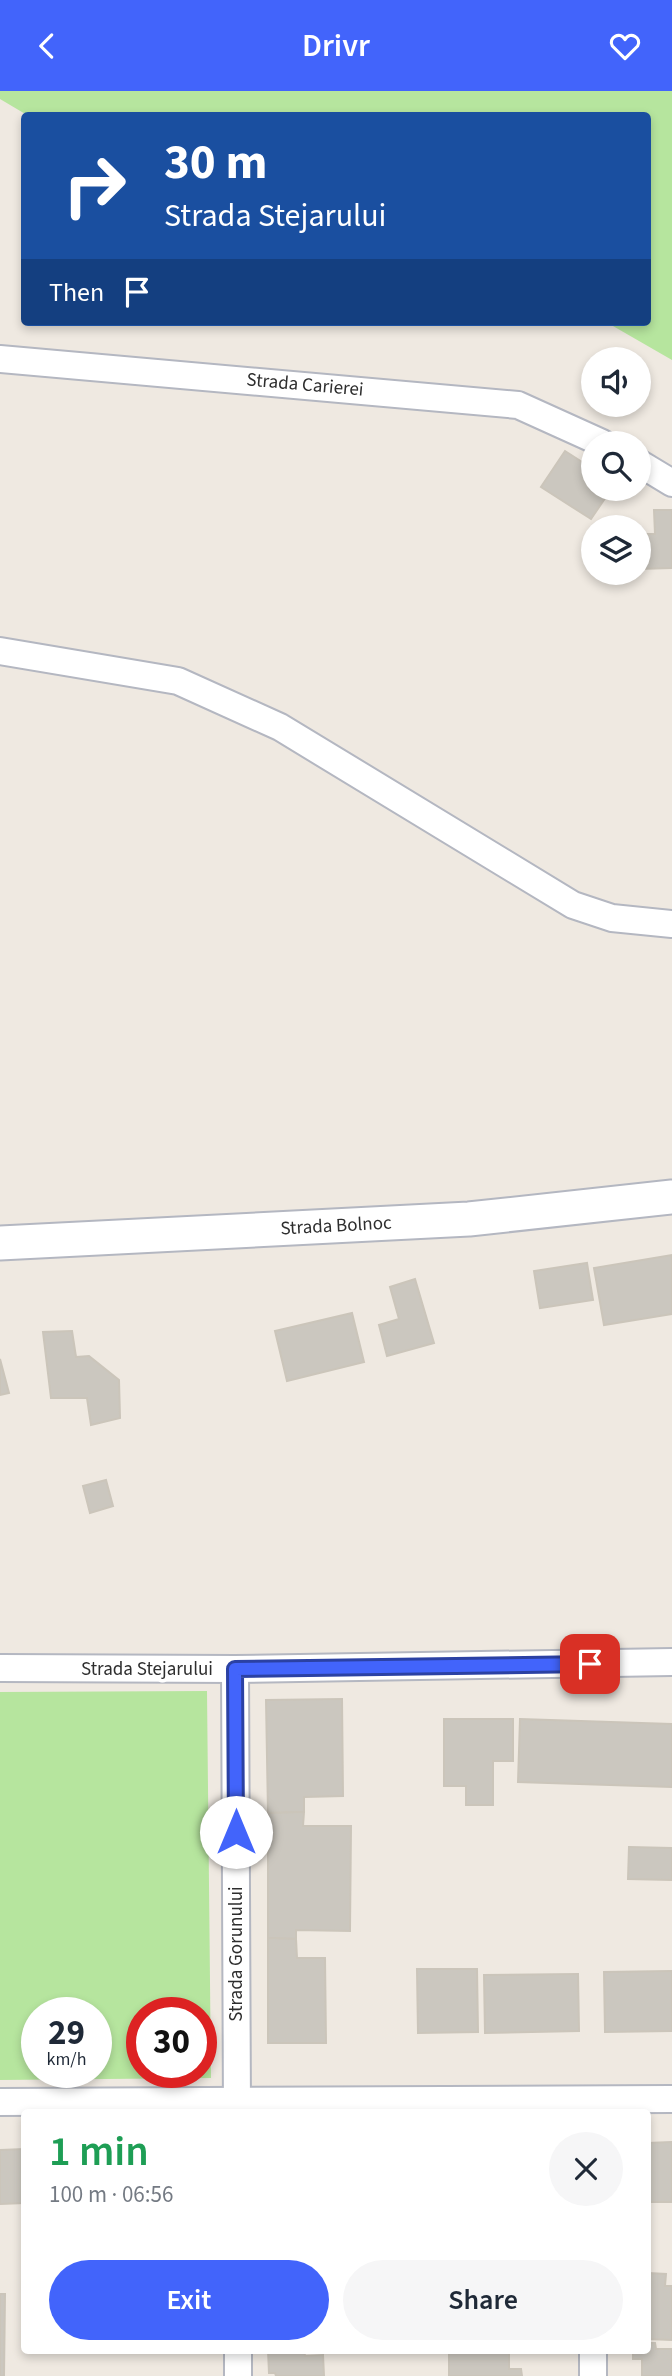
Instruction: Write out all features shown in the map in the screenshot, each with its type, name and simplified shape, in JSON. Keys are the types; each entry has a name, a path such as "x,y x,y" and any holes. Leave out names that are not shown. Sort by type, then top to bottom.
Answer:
{"street":[{"name":"Strada Carierei","path":"0,359 517,405 581,434"},
{"path":"651,470 672,483"},
{"path":"0,651 178,681 280,727 573,905 612,918 672,924"},
{"name":"Strada Bolnoc","path":"0,1243 469,1219 672,1197"},
{"name":"Strada Stejarului","path":"0,1668 235,1669 672,1662"},
{"name":"Strada Gorunului","path":"235,1669 237,2107"},
{"path":"0,2102 237,2107 593,2106 672,2099"},
{"path":"238,2354 239,2376"},
{"path":"593,2354 593,2376"}],"green space":[{"path":"0,91 672,91 672,360 613,326 651,326 651,112 22,112 0,99"},
{"path":"207,1691 210,1997 126,1997 126,2079 112,2079 112,1997 21,1997 21,2080 0,2080 0,1692"}],"building":[{"path":"565,451 581,461 581,501 603,501 594,515 585,515 541,487"},
{"path":"654,510 672,510 672,568 651,569 651,534 655,534"},
{"path":"672,1255 672,1314 604,1325 594,1268"},
{"path":"587,1263 593,1300 540,1308 534,1271"},
{"path":"415,1279 434,1343 387,1356 379,1325 399,1319 390,1287"},
{"path":"352,1313 364,1362 287,1381 275,1331"},
{"path":"72,1331 76,1357 89,1356 119,1380 120,1418 91,1425 87,1398 51,1398 43,1332"},
{"path":"0,1359 9,1393 0,1395"},
{"path":"106,1480 113,1506 90,1513 83,1486"},
{"path":"342,1699 343,1796 304,1797 304,1812 268,1813 266,1700"},
{"path":"444,1719 513,1719 513,1761 493,1761 493,1805 466,1805 466,1786 444,1786"},
{"path":"520,1719 672,1724 672,1787 518,1782"},
{"path":"304,1812 303,1826 351,1826 350,1931 296,1930 296,1939 268,1938 268,1813"},
{"path":"629,1847 672,1848 672,1880 628,1879"},
{"path":"268,1938 296,1939 297,1958 325,1958 326,2043 268,2043"},
{"path":"417,1969 477,1969 478,2032 418,2033"},
{"path":"672,1971 672,2031 605,2032 604,1972"},
{"path":"578,1974 579,2031 485,2033 484,1975"},
{"path":"672,2142 672,2202 651,2202 651,2143"},
{"path":"21,2149 21,2203 0,2204 0,2150"},
{"path":"651,2273 666,2274 665,2286 672,2286 672,2340 651,2339"},
{"path":"0,2294 5,2294 4,2376 0,2376"},
{"path":"651,2343 655,2343 656,2349 672,2349 672,2376 642,2376 642,2359 633,2359 633,2354 651,2354"},
{"path":"268,2354 323,2355 324,2376 276,2376 275,2373 269,2373"},
{"path":"449,2354 509,2354 509,2369 521,2369 522,2376 449,2376"}],"route":[{"path":"236,1832 235,1669 590,1664"}]}
